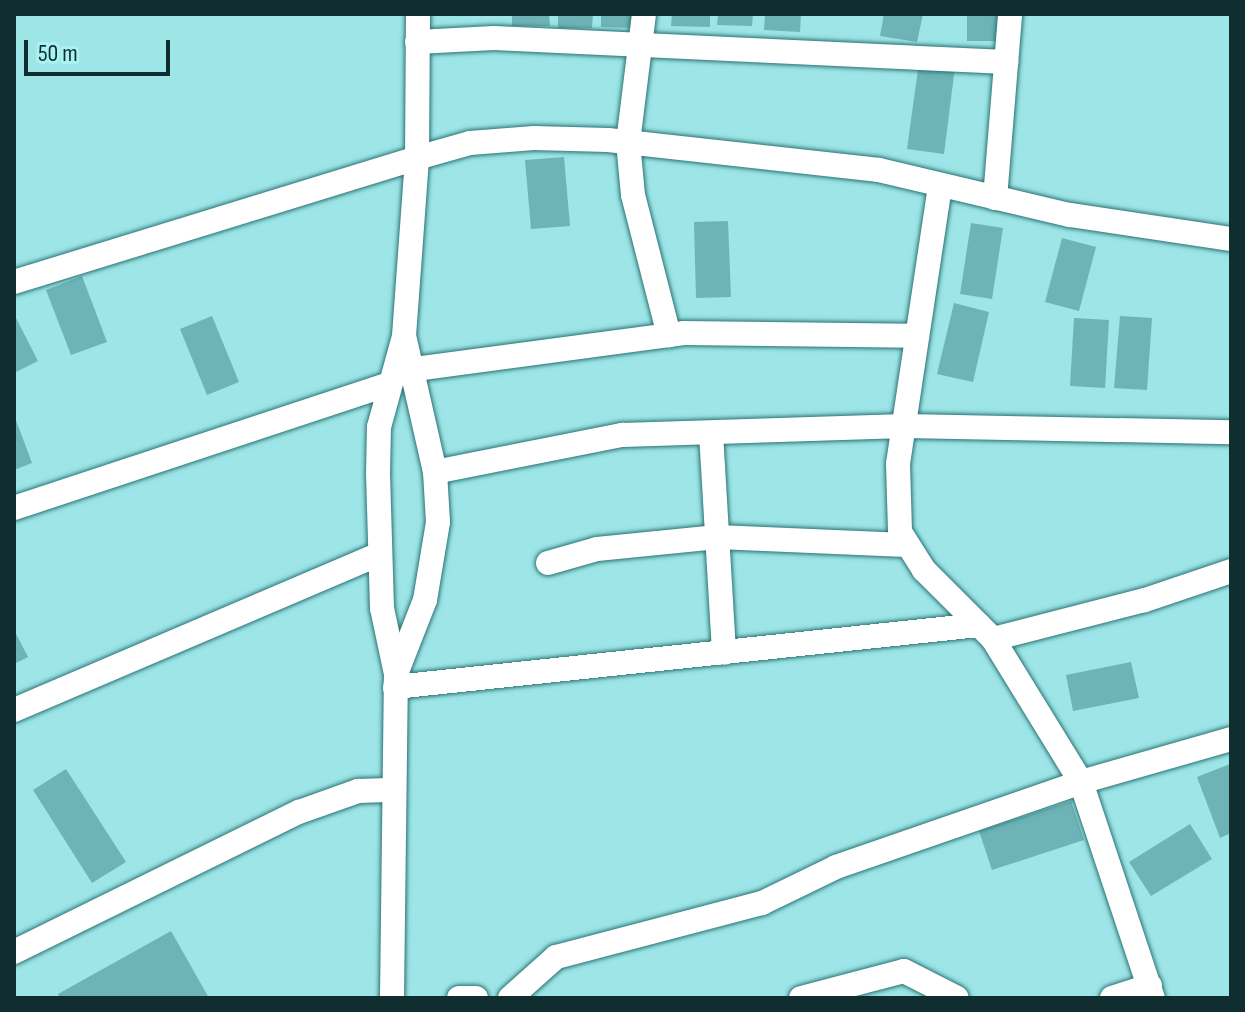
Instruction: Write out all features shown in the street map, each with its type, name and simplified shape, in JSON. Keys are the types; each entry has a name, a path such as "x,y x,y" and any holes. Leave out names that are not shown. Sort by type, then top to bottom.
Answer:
{"street":[{"path":"392,998 396,680 377,555 379,427 388,384 404,336 417,158 418,14"},
{"path":"644,14 643,46 628,142 633,195 669,335"},
{"path":"995,198 1010,14"},
{"path":"417,42 494,38 1006,62"},
{"path":"15,281 470,143 534,138 628,142 879,170 995,198 1231,239"},
{"path":"940,186 916,336 897,519 906,545 986,632 1081,782 1152,992 1112,998"},
{"path":"415,369 669,335 916,336"},
{"path":"396,680 425,600 434,556 435,472 415,369 404,336"},
{"path":"14,508 388,384"},
{"path":"435,472 622,435 905,426 1231,432"},
{"path":"711,433 724,653"},
{"path":"548,563 597,549 717,537 906,545"},
{"path":"14,710 377,555"},
{"path":"396,680 986,632 1145,600 1231,571"},
{"path":"510,998 556,957 762,903 836,867 1081,782 1231,739"},
{"path":"14,952 299,812 358,791 394,790"},
{"path":"801,998 904,971 957,998"},
{"path":"459,998 476,998"}],"building":[{"path":"512,14 549,14 550,26 512,26"},
{"path":"558,14 593,14 592,28 558,28"},
{"path":"601,14 637,14 636,28 601,27"},
{"path":"672,14 710,14 710,27 671,26"},
{"path":"718,14 753,14 752,26 717,25"},
{"path":"765,14 801,14 800,32 764,30"},
{"path":"884,14 923,14 917,42 880,36"},
{"path":"967,14 999,14 999,41 967,41"},
{"path":"919,62 955,67 944,154 907,149"},
{"path":"564,157 570,226 531,229 525,160"},
{"path":"728,221 731,297 696,298 694,222"},
{"path":"971,223 1003,228 992,299 960,294"},
{"path":"1062,238 1096,247 1079,311 1045,302"},
{"path":"82,276 107,342 71,355 46,290"},
{"path":"954,303 989,312 973,382 937,374"},
{"path":"14,314 38,361 14,373"},
{"path":"212,316 239,382 207,395 180,329"},
{"path":"1120,316 1152,318 1147,390 1114,388"},
{"path":"1074,318 1109,320 1105,388 1070,386"},
{"path":"14,415 32,463 14,470"},
{"path":"14,630 28,657 14,664"},
{"path":"1131,662 1139,698 1073,711 1066,675"},
{"path":"1230,764 1231,833 1220,838 1197,777"},
{"path":"66,769 126,862 92,883 33,790"},
{"path":"1071,801 1084,840 992,870 979,831"},
{"path":"1190,824 1212,859 1151,896 1129,862"},
{"path":"171,931 209,998 60,998 58,994"}]}
